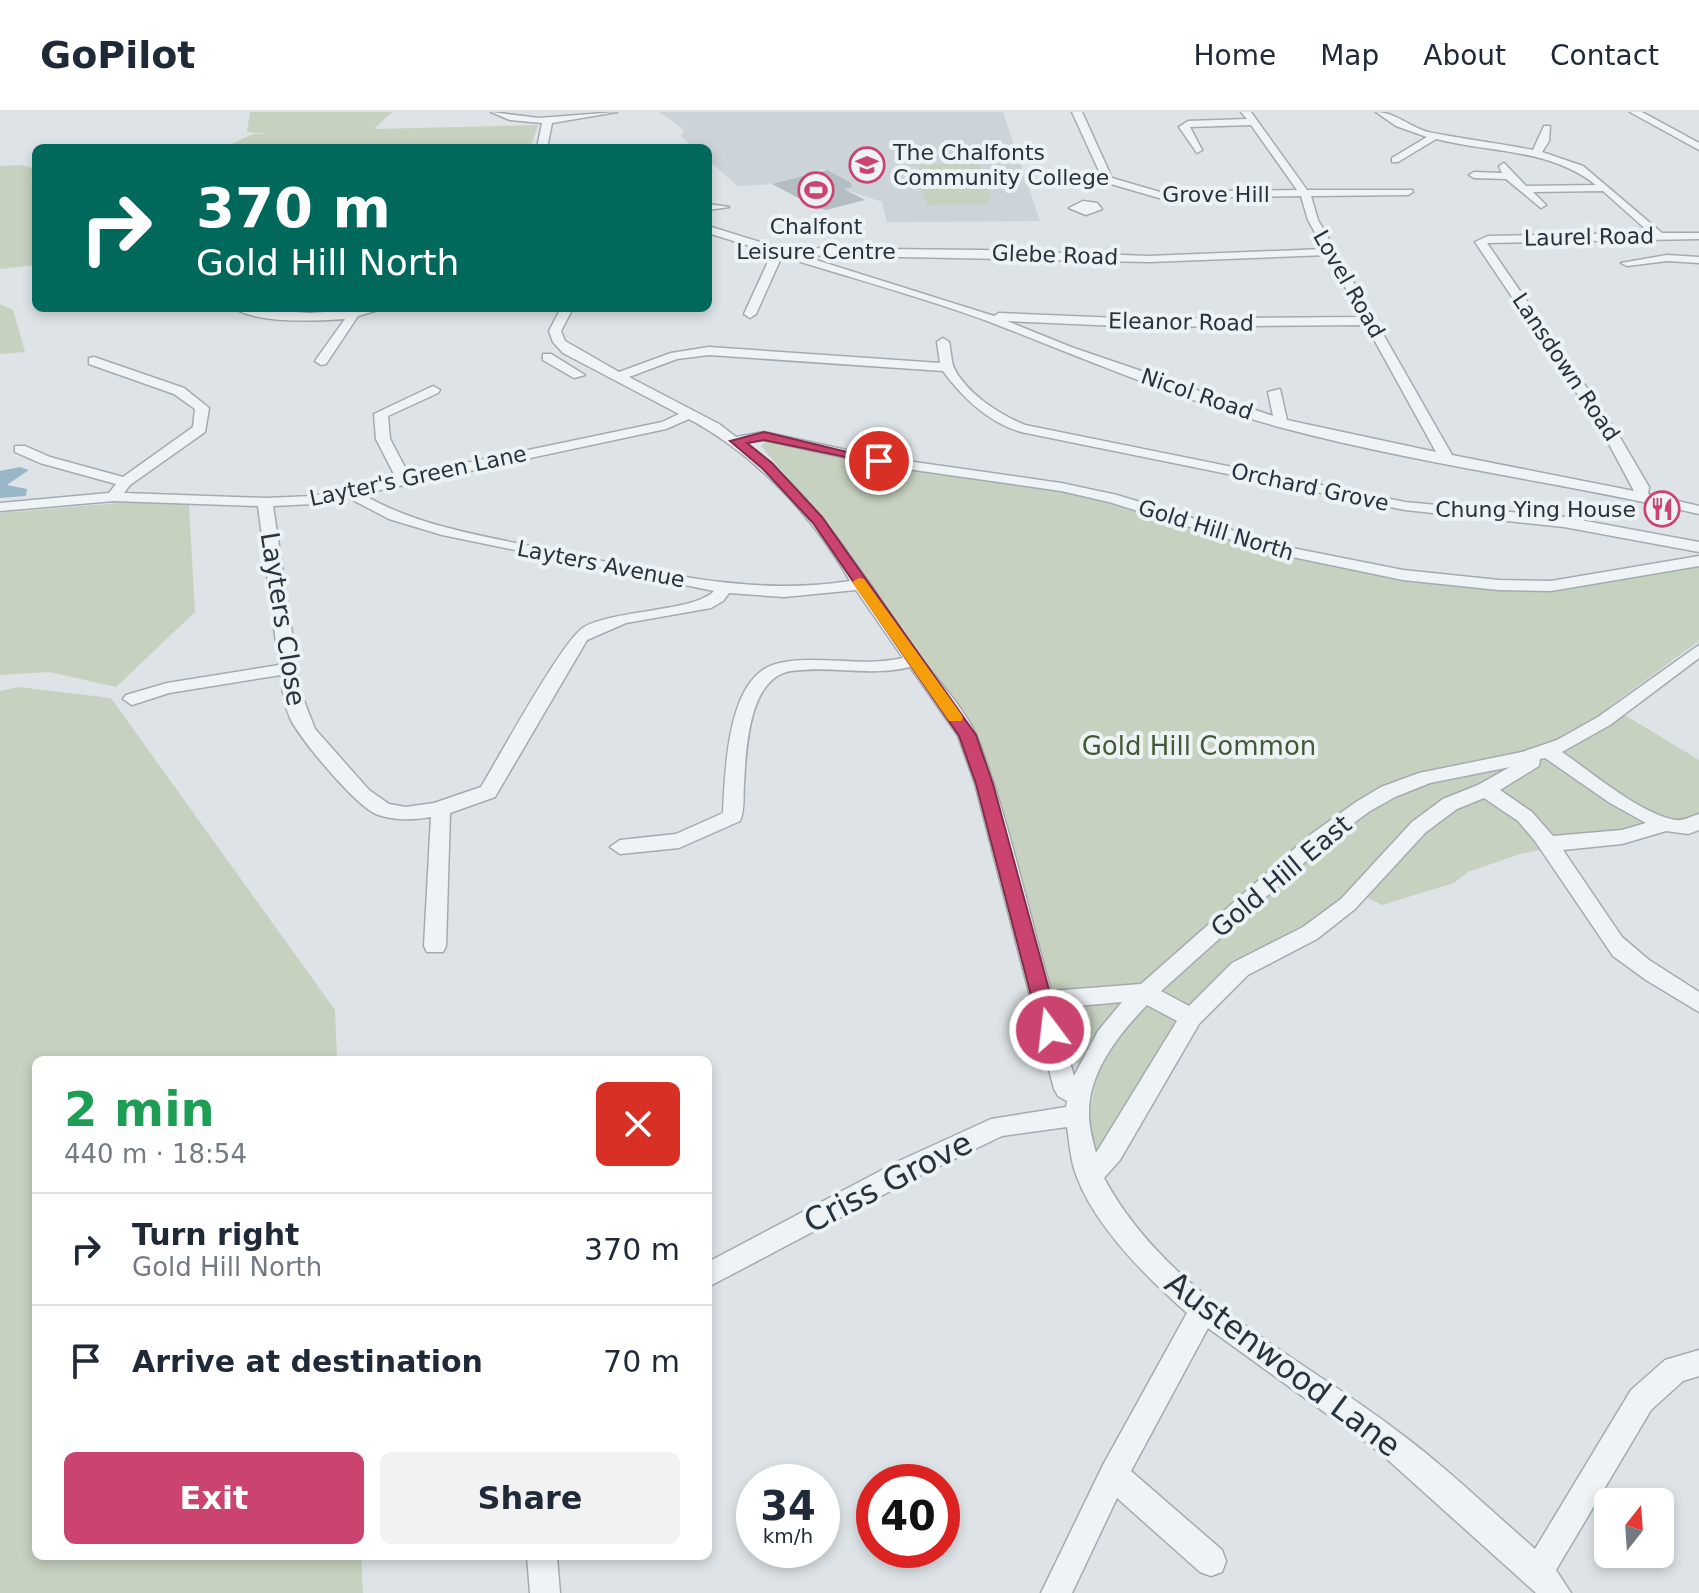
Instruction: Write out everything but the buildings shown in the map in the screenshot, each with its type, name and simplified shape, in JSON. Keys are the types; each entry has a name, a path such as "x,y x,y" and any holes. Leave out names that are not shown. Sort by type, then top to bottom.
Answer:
{"street":[{"path":"496,112 512,118 547,123 612,112"},
{"name":"Grove Hill","path":"1077,112 1108,180 1159,195 1408,192"},
{"path":"1381,112 1406,127 1536,153 1572,164 1659,236"},
{"path":"1635,112 1699,147"},
{"path":"1197,150 1184,127 1188,124 1249,117"},
{"name":"Lovel Road","path":"1249,117 1305,194 1313,220 1447,459"},
{"path":"543,144 547,123"},
{"path":"1536,153 1544,141 1547,128"},
{"path":"1395,160 1436,135"},
{"path":"1474,175 1506,171 1541,205"},
{"path":"1119,193 1131,188"},
{"path":"1525,189 1602,188"},
{"path":"1093,205 1106,199"},
{"path":"712,207 724,207"},
{"name":"Nicol Road","path":"712,230 992,319 1067,350 1281,423 1447,459 1641,495 1699,510"},
{"name":"Laurel Road","path":"1481,242 1488,239 1699,236"},
{"name":"Lansdown Road","path":"1481,242 1608,429 1642,487 1641,495"},
{"path":"750,314 779,251"},
{"name":"Glebe Road","path":"779,251 1149,259 1331,252"},
{"path":"1627,263 1667,258 1699,260"},
{"path":"263,312 304,319 362,312"},
{"path":"565,312 555,331 559,342 583,360 736,441 767,466 818,520 967,735 984,784 1066,1089 1078,1106"},
{"path":"321,361 354,314"},
{"name":"Eleanor Road","path":"992,319 1001,316 1243,324 1371,321"},
{"name":"Orchard Grove","path":"943,342 947,367 967,395 999,419 1021,428 1405,506 1564,522 1699,547"},
{"path":"618,377 675,356 709,351 947,367"},
{"path":"547,357 573,371 583,360"},
{"path":"94,361 179,391 202,408 200,429 125,482 114,497"},
{"path":"404,479 385,444 379,427 381,414 433,390"},
{"path":"1275,392 1281,423"},
{"name":"Layter's Green Lane","path":"0,507 114,497 265,502 313,500 666,425 689,414"},
{"name":"Gold Hill North","path":"736,441 764,436 883,461 1061,487 1112,498 1284,551 1403,575 1499,585 1551,586 1699,561"},
{"path":"20,449 45,460 125,482"},
{"name":"Layters Avenue","path":"350,493 445,531 724,588 809,591 860,584"},
{"name":"Layters Close","path":"265,502 277,614 297,715 308,734 373,803 384,810 399,813 470,802 488,792 580,637 591,629 612,622 705,605 717,598 724,588"},
{"name":"Gold Hill East","path":"1078,1106 1099,1049 1143,992 1355,813 1390,791 1441,773 1539,753 1600,722 1699,650"},
{"path":"620,847 679,841 733,816 736,766 743,728 763,679 775,671 811,665 871,667 914,660"},
{"path":"132,699 167,688 288,669"},
{"path":"1539,753 1625,804 1667,824 1688,828 1699,821"},
{"name":"Gold Hill East","path":"1090,1177 1111,1153 1191,1018 1240,969 1310,933 1348,904 1419,827 1450,804 1485,790 1532,762 1539,753"},
{"path":"1441,773 1485,790 1524,815 1616,946 1699,1003"},
{"path":"435,946 441,808"},
{"path":"1547,844 1622,837 1667,824"},
{"path":"1042,1000 1143,992 1191,1018"},
{"name":"Austenwood Lane","path":"1078,1106 1080,1148 1090,1177 1124,1234 1168,1279 1204,1309 1388,1441 1547,1582"},
{"name":"Criss Grove","path":"712,1273 908,1169 999,1126 1078,1106"},
{"path":"1056,1593 1113,1475 1204,1309"},
{"path":"1547,1582 1641,1400 1675,1370 1699,1363"},
{"path":"1113,1475 1211,1561"},
{"path":"542,1560 545,1593"}],"shaded area":[{"name":"The Chalfonts Community College","path":"659,112 1003,112 1040,221 887,222 882,202 844,189 851,187 849,181 824,169 813,172 816,174 773,184 738,186 712,163 712,144 690,144 681,136 684,130"}],"green space":[{"path":"250,112 392,112 374,129 538,125 531,144 232,144 253,134 269,134 247,132"},
{"path":"920,165 980,165 981,170 986,170 983,173 992,198 989,199 990,204 927,205 920,184 923,183 922,173 918,173"},
{"path":"0,166 32,168 32,265 0,269"},
{"path":"0,304 13,310 25,352 0,354"},
{"name":"Gold Hill Common","path":"767,440 1104,499 1309,561 1423,581 1537,591 1699,565 1699,641 1610,706 1699,760 1699,817 1520,854 1468,872 1454,883 1382,905 1355,891 1307,925 1234,963 1103,1150 1096,1149 1088,1122 1096,1081 1079,1063 1068,1062 964,716 850,552 761,446"},
{"path":"131,502 189,505 195,612 116,687 49,672 0,675 0,513"},
{"path":"18,687 111,698 335,1010 337,1056 32,1056 32,1560 361,1560 363,1593 0,1593 0,691"}],"water":[{"path":"20,467 29,470 7,485 27,489 26,496 0,498 0,471"}],"slow traffic":[{"path":"859,582 955,718"}],"place":[{"name":"The Chalfonts Community College","path":"867,165"},
{"name":"Chalfont Leisure Centre","path":"816,190"},
{"name":"Chung Ying House","path":"1662,509"}],"route":[{"path":"879,461 764,436 736,441 767,466 818,520 967,735 984,784 1050,1030"}]}
